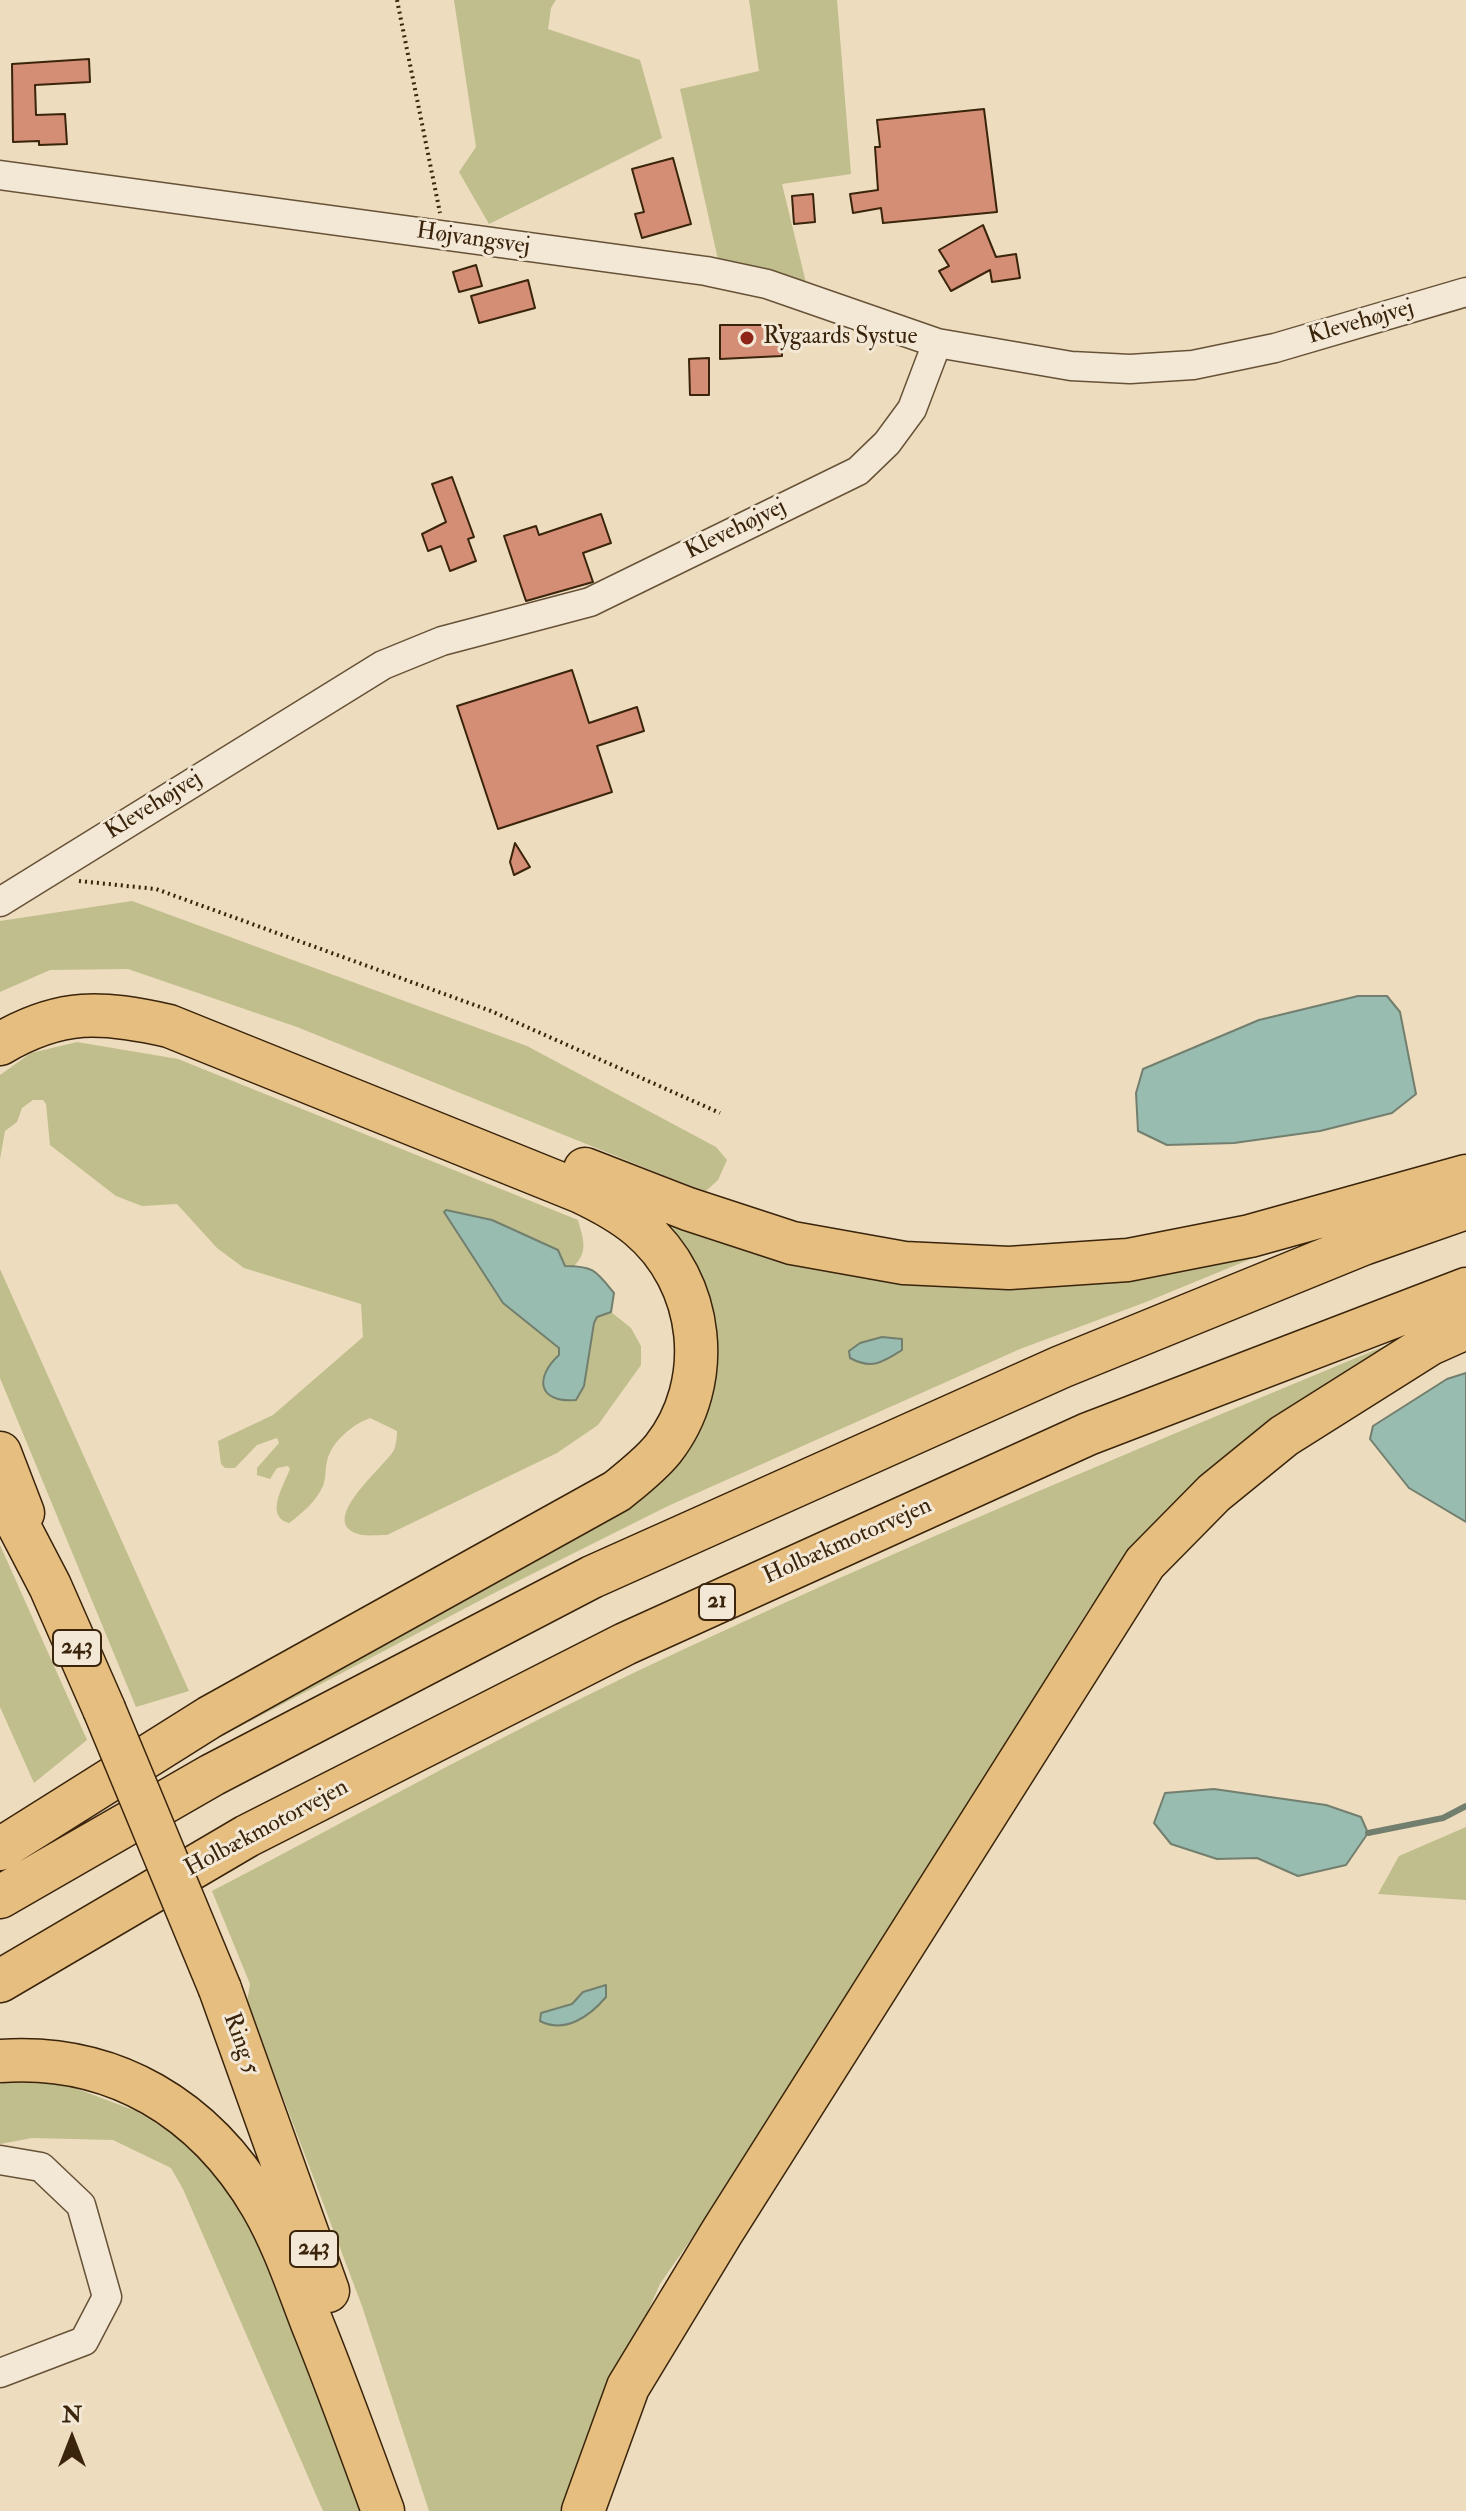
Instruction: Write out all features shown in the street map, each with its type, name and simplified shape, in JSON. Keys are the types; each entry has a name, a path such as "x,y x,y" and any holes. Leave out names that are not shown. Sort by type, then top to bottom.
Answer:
{"highway":[{"path":"0,1016 39,999 71,992 110,991 143,995 688,1209 792,1243 904,1263 1009,1268 1128,1260 1250,1236 1466,1176"},
{"path":"0,1044 46,1021 75,1016 108,1015 169,1026 581,1192 611,1206 641,1229 662,1251 680,1280 690,1306 697,1355 691,1392 676,1428 662,1450 617,1491 210,1717 0,1849"},
{"path":"0,1897 212,1775 592,1577 1061,1367 1363,1244 1466,1208"},
{"name":"Holbækmotorvejen","path":"0,1981 247,1836 625,1644 1088,1434 1466,1289"},
{"path":"583,2511 628,2387 722,2232 1145,1563 1214,1493 1284,1436 1430,1344 1466,1328"},
{"path":"0,1453 50,1586"},
{"path":"0,1490 50,1586"},
{"name":"Ring 5","path":"50,1586 220,1989 405,2511"},
{"path":"0,2061 49,2061 93,2069 138,2084 178,2109 216,2143 262,2207 287,2258 383,2511"}],"street":[{"name":"Højvangsvej","path":"0,175 730,276 767,284 937,343"},
{"name":"Klevehøjvej","path":"0,902 383,665 442,641 590,602 858,471 887,443 912,409 937,343 1071,366 1130,369 1193,365 1275,348 1466,292"},
{"path":"0,2160 41,2167 81,2205 107,2297 84,2341 0,2373"}],"path":[{"path":"397,0 445,237"},
{"path":"59,866 76,881 156,889 491,1011 720,1113"}],"shaded area":[{"path":"454,0 556,0 551,8 548,29 640,60 662,138 489,224 459,172 476,147"},
{"path":"749,0 837,0 851,174 782,184 808,291 719,264 680,89 759,71"},
{"path":"132,901 527,1046 716,1147 727,1160 718,1180 705,1192 297,1027 128,969 50,970 0,992 0,921"},
{"path":"77,1042 178,1059 578,1220 583,1239 582,1255 574,1266 565,1266 558,1250 492,1220 446,1210 503,1303 559,1348 559,1355 546,1367 594,1323 597,1317 611,1312 631,1328 641,1346 641,1365 598,1425 557,1453 387,1535 362,1535 349,1529 345,1519 356,1494 394,1450 397,1431 370,1418 350,1429 333,1447 323,1486 313,1502 289,1523 282,1519 278,1514 278,1499 290,1469 288,1466 277,1468 270,1479 257,1475 257,1468 279,1443 277,1438 257,1445 235,1468 225,1468 221,1464 218,1441 273,1415 363,1337 361,1304 244,1268 217,1248 177,1204 142,1206 116,1196 50,1145 43,1100 33,1100 22,1108 17,1122 5,1131 0,1159 0,1075 31,1053"},
{"path":"647,1213 835,1260 1314,1233 1146,1302 1020,1349 668,1506 500,1590 157,1770 585,1524 700,1407"},
{"path":"0,1269 189,1691 136,1707 0,1378"},
{"path":"1387,1345 1390,1352 1144,1536 1089,1609 772,2122 660,2284 612,2392 568,2511 429,2511 362,2306 247,2002 250,1984 212,1891 493,1743 687,1648 985,1514"},
{"path":"0,1545 87,1740 34,1783 0,1707"},
{"path":"1466,1827 1466,1900 1378,1894 1399,1856"},
{"path":"59,2082 136,2111 185,2141 227,2188 268,2262 362,2511 323,2511 183,2189 171,2168 113,2140 32,2138 0,2144 0,2084"}],"water":[{"path":"1358,996 1387,996 1400,1012 1416,1094 1392,1113 1320,1131 1234,1143 1167,1145 1138,1131 1136,1093 1143,1069 1259,1020"},
{"path":"444,1212 492,1220 558,1250 565,1266 594,1271 614,1293 611,1312 597,1317 594,1323 584,1386 576,1400 563,1400 547,1393 543,1380 559,1355 559,1348 503,1303"},
{"path":"882,1337 902,1339 902,1350 871,1364 850,1358 849,1351 860,1343"},
{"path":"1466,1373 1466,1522 1409,1488 1370,1439 1373,1426 1447,1379"},
{"path":"1214,1789 1326,1805 1361,1817 1368,1833 1346,1865 1298,1876 1257,1858 1217,1859 1171,1844 1154,1823 1165,1793"},
{"path":"606,1985 606,1997 576,2021 559,2025 540,2021 541,2013 572,2004 583,1992"}],"building":[{"path":"89,59 90,82 35,85 36,115 65,114 67,144 13,142 12,64"},
{"path":"984,109 997,212 883,223 881,208 853,213 850,194 878,190 875,147 880,147 877,120"},
{"path":"673,158 691,224 642,238 635,214 644,212 632,169"},
{"path":"813,194 815,222 794,224 792,196"},
{"path":"983,225 996,257 1016,254 1020,278 992,282 990,270 951,291 939,271 949,266 939,250"},
{"path":"476,265 482,286 459,292 453,272"},
{"path":"528,280 535,308 479,323 471,296"},
{"path":"720,325 781,325 782,356 720,359"},
{"path":"709,358 709,395 690,395 689,359"},
{"path":"452,477 474,537 468,539 476,561 450,571 441,546 428,551 422,534 446,522 432,484"},
{"path":"601,514 611,543 583,553 593,582 526,601 504,536 536,526 539,535"},
{"path":"572,670 589,723 637,707 644,731 597,746 612,792 498,829 457,706"},
{"path":"515,843 530,867 514,875 510,862"}],"waterway":[{"path":"1368,1833 1443,1818 1466,1806"}],"place":[{"name":"Rygaards Systue","path":"747,338"}]}
